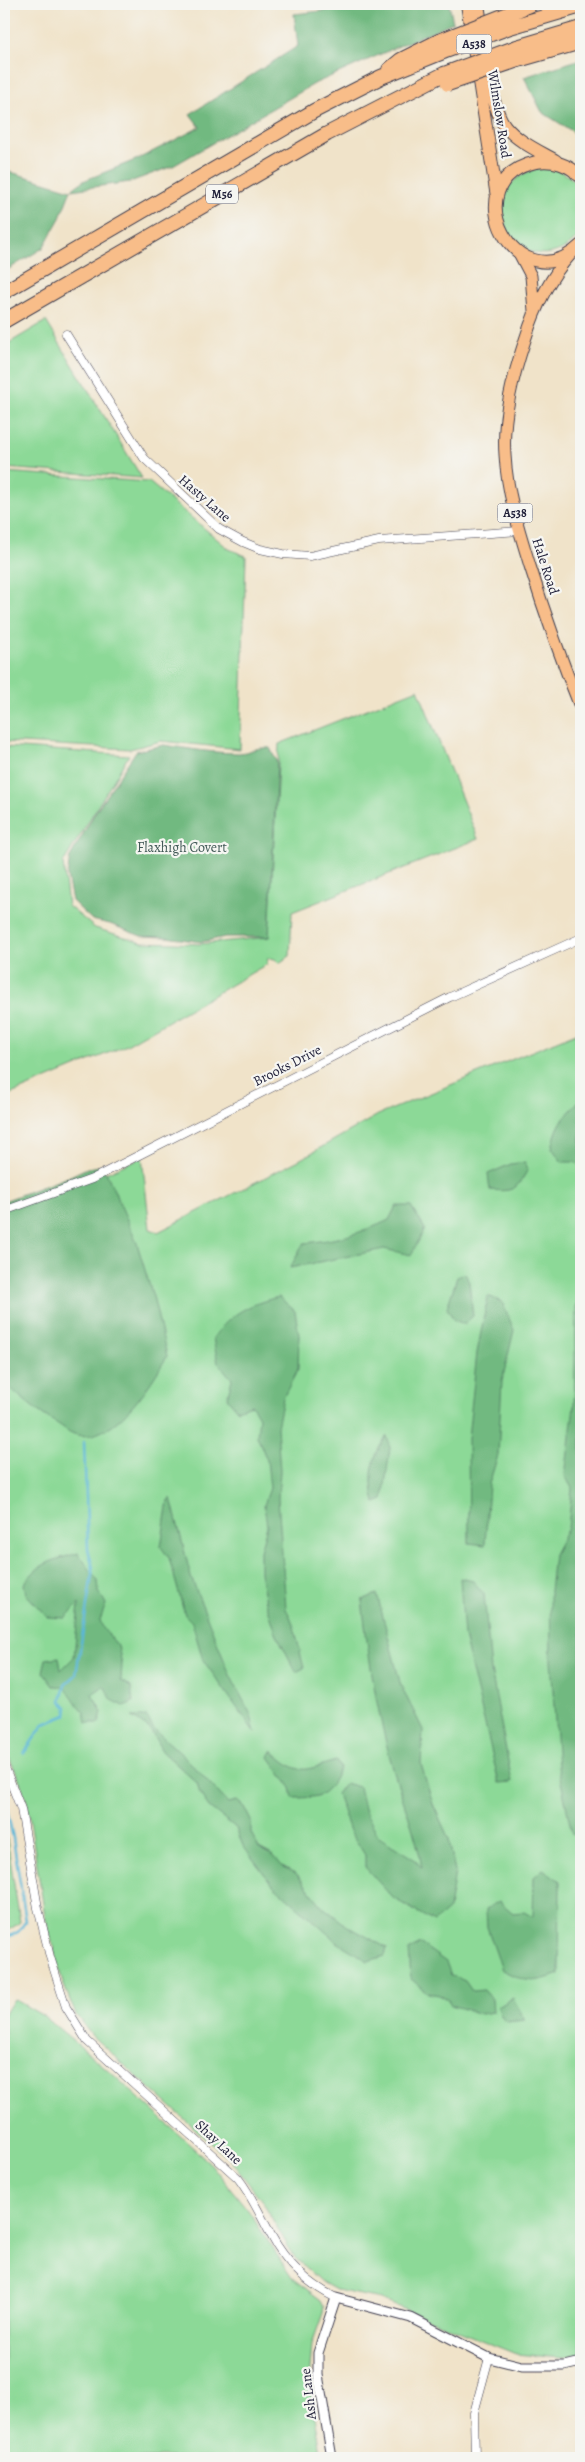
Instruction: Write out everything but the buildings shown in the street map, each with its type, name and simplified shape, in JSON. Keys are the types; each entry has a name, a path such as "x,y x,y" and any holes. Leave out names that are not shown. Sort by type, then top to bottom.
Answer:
{"highway":[{"name":"Wilmslow Road","path":"467,4 497,200"},
{"name":"Wilmslow Road","path":"478,4 497,110 504,126 522,141 559,163"},
{"name":"M56","path":"509,20 532,4"},
{"name":"M56","path":"4,292 314,111 441,46 509,20 581,6"},
{"name":"M56","path":"4,321 327,134 408,93 517,54 581,28"},
{"name":"M56","path":"517,54 581,42"},
{"name":"A538","path":"578,248 564,257 547,260 530,258 519,253 501,233 495,207 503,185 514,173 527,164 543,161 559,163 580,174"}],"main road":[{"name":"Hale Road","path":"578,248 559,267 534,311 517,366 505,433 505,455 510,496 519,531 541,601 581,709"},
{"name":"Hale Road","path":"519,253 531,276 534,311"}],"street":[{"name":"Hasty Lane","path":"66,334 144,458 219,529 242,542 260,549 283,554 310,556 379,541 519,531"},
{"name":"Brooks Drive","path":"4,1211 92,1179 450,997 581,938"},
{"name":"Shay Lane","path":"4,1765 22,1808 38,1908 50,1957 66,2007 87,2041 238,2178 253,2198 271,2236 290,2264 316,2288 336,2298 411,2318 489,2358 522,2366 564,2366 581,2362"},
{"name":"Ash Lane","path":"332,2458 318,2375 318,2354 336,2298"},
{"path":"475,2458 474,2413 489,2358"}],"green space":[{"path":"385,4 449,4 453,22 316,83 173,166 130,182 71,190 83,181 138,159 200,127 190,114 298,46 294,14"},
{"path":"581,59 581,137 542,112 524,77"},
{"path":"544,167 565,174 581,188 582,214 580,233 575,240 566,247 546,254 528,251 514,240 505,225 502,208 507,190 520,176"},
{"path":"4,170 71,190 60,218 43,248 4,272 4,231 10,212 4,205"},
{"path":"46,321 142,478 4,468 4,346"},
{"path":"4,472 149,482 229,549 246,556 240,749 161,741 130,749 4,742"},
{"path":"418,689 478,839 292,912 290,956 279,963 275,959 268,958 267,964 127,1045 4,1097 4,747 129,755 63,863 68,906 95,928 142,942 200,944 269,937 279,744"},
{"name":"Flaxhigh Covert","path":"164,745 230,753 270,748 277,762 269,937 225,937 202,942 141,936 110,924 92,920 72,901 67,876 70,857 96,811 136,751"},
{"path":"581,1031 581,1486 577,1566 581,1759 581,2353 562,2358 516,2354 376,2298 336,2290 320,2281 295,2258 260,2198 230,2160 92,2036 76,2015 63,1983 45,1916 27,1802 18,1776 4,1748 4,1218 142,1157 150,1229 158,1232 299,1160 378,1115"},
{"path":"581,1098 581,1168 575,1162 562,1162 552,1148 560,1125"},
{"path":"525,1162 528,1169 514,1188 504,1191 490,1190 488,1174 511,1164"},
{"path":"99,1166 106,1172 136,1240 154,1300 167,1356 141,1396 129,1410 102,1431 88,1435 74,1434 68,1431 36,1410 4,1382 4,1201 87,1168"},
{"path":"396,1206 411,1206 425,1229 411,1255 384,1249 290,1268 304,1243 337,1238 368,1229 389,1220"},
{"path":"465,1273 469,1282 473,1316 464,1324 454,1320 447,1308 457,1277"},
{"path":"581,1277 581,1841 572,1834 558,1767 551,1660 550,1591 554,1554 568,1528 572,1488 565,1476 574,1406 576,1308"},
{"path":"488,1296 502,1302 514,1330 502,1381 498,1455 489,1484 485,1545 469,1543 468,1438 477,1353"},
{"path":"279,1297 295,1311 299,1335 298,1369 283,1398 277,1427 280,1471 278,1498 286,1609 294,1628 304,1668 296,1672 276,1633 266,1602 260,1573 260,1551 267,1526 264,1505 270,1488 267,1460 257,1436 259,1417 252,1405 237,1410 227,1398 232,1379 218,1363 213,1338 227,1322 250,1306"},
{"path":"387,1436 390,1448 383,1500 375,1503 372,1485 373,1468 378,1451"},
{"path":"171,1498 191,1577 230,1675 251,1715 255,1733 203,1660 192,1622 185,1615 169,1558 161,1547 168,1500"},
{"path":"78,1553 98,1581 99,1592 106,1604 100,1620 103,1628 118,1646 122,1664 121,1681 131,1687 133,1702 124,1706 112,1700 104,1686 92,1694 102,1712 99,1723 86,1723 84,1712 68,1691 59,1686 53,1686 43,1672 46,1659 59,1657 61,1670 74,1657 79,1604 65,1618 47,1617 26,1594 24,1584 42,1566 54,1560"},
{"path":"460,1578 473,1581 484,1594 491,1670 512,1782 499,1783 464,1636"},
{"path":"377,1594 401,1686 423,1730 421,1764 433,1804 449,1839 455,1872 449,1909 434,1922 393,1898 365,1867 365,1855 350,1831 337,1794 345,1783 359,1787 364,1809 379,1837 414,1859 422,1868 416,1840 390,1758 373,1680 362,1600"},
{"path":"132,1717 147,1717 153,1728 189,1761 228,1803 237,1801 244,1807 251,1821 251,1833 259,1848 274,1856 282,1866 296,1873 323,1907 346,1925 387,1948 385,1956 368,1961 337,1942 272,1884 243,1846 236,1828 209,1807 200,1794 197,1783 162,1751 150,1729"},
{"path":"272,1751 295,1768 308,1769 336,1761 340,1768 332,1784 323,1793 312,1797 293,1798 291,1788 269,1757"},
{"path":"4,1820 20,1922 4,1934"},
{"path":"543,1869 560,1881 559,1974 530,1981 518,1978 502,1970 487,1927 486,1909 499,1901 513,1913 524,1912 533,1917 534,1877"},
{"path":"421,1944 446,1962 451,1975 465,1981 472,1991 484,1990 492,1999 493,2012 481,2014 451,2005 448,2000 439,1995 428,1993 411,1979 409,1950"},
{"path":"513,1998 525,2020 507,2022 501,2017 498,2007"},
{"path":"14,1999 45,2017 106,2068 211,2164 248,2210 292,2278 321,2300 324,2306 312,2344 310,2387 322,2458 4,2458 4,2015"}],"waterway":[{"path":"24,1753 44,1724 66,1715 67,1707 61,1701 65,1685 76,1675 93,1568 88,1549 84,1442"},
{"path":"4,1797 13,1838 26,1921 18,1932 4,1939"},
{"path":"4,1963 7,1968 4,1972"}]}
